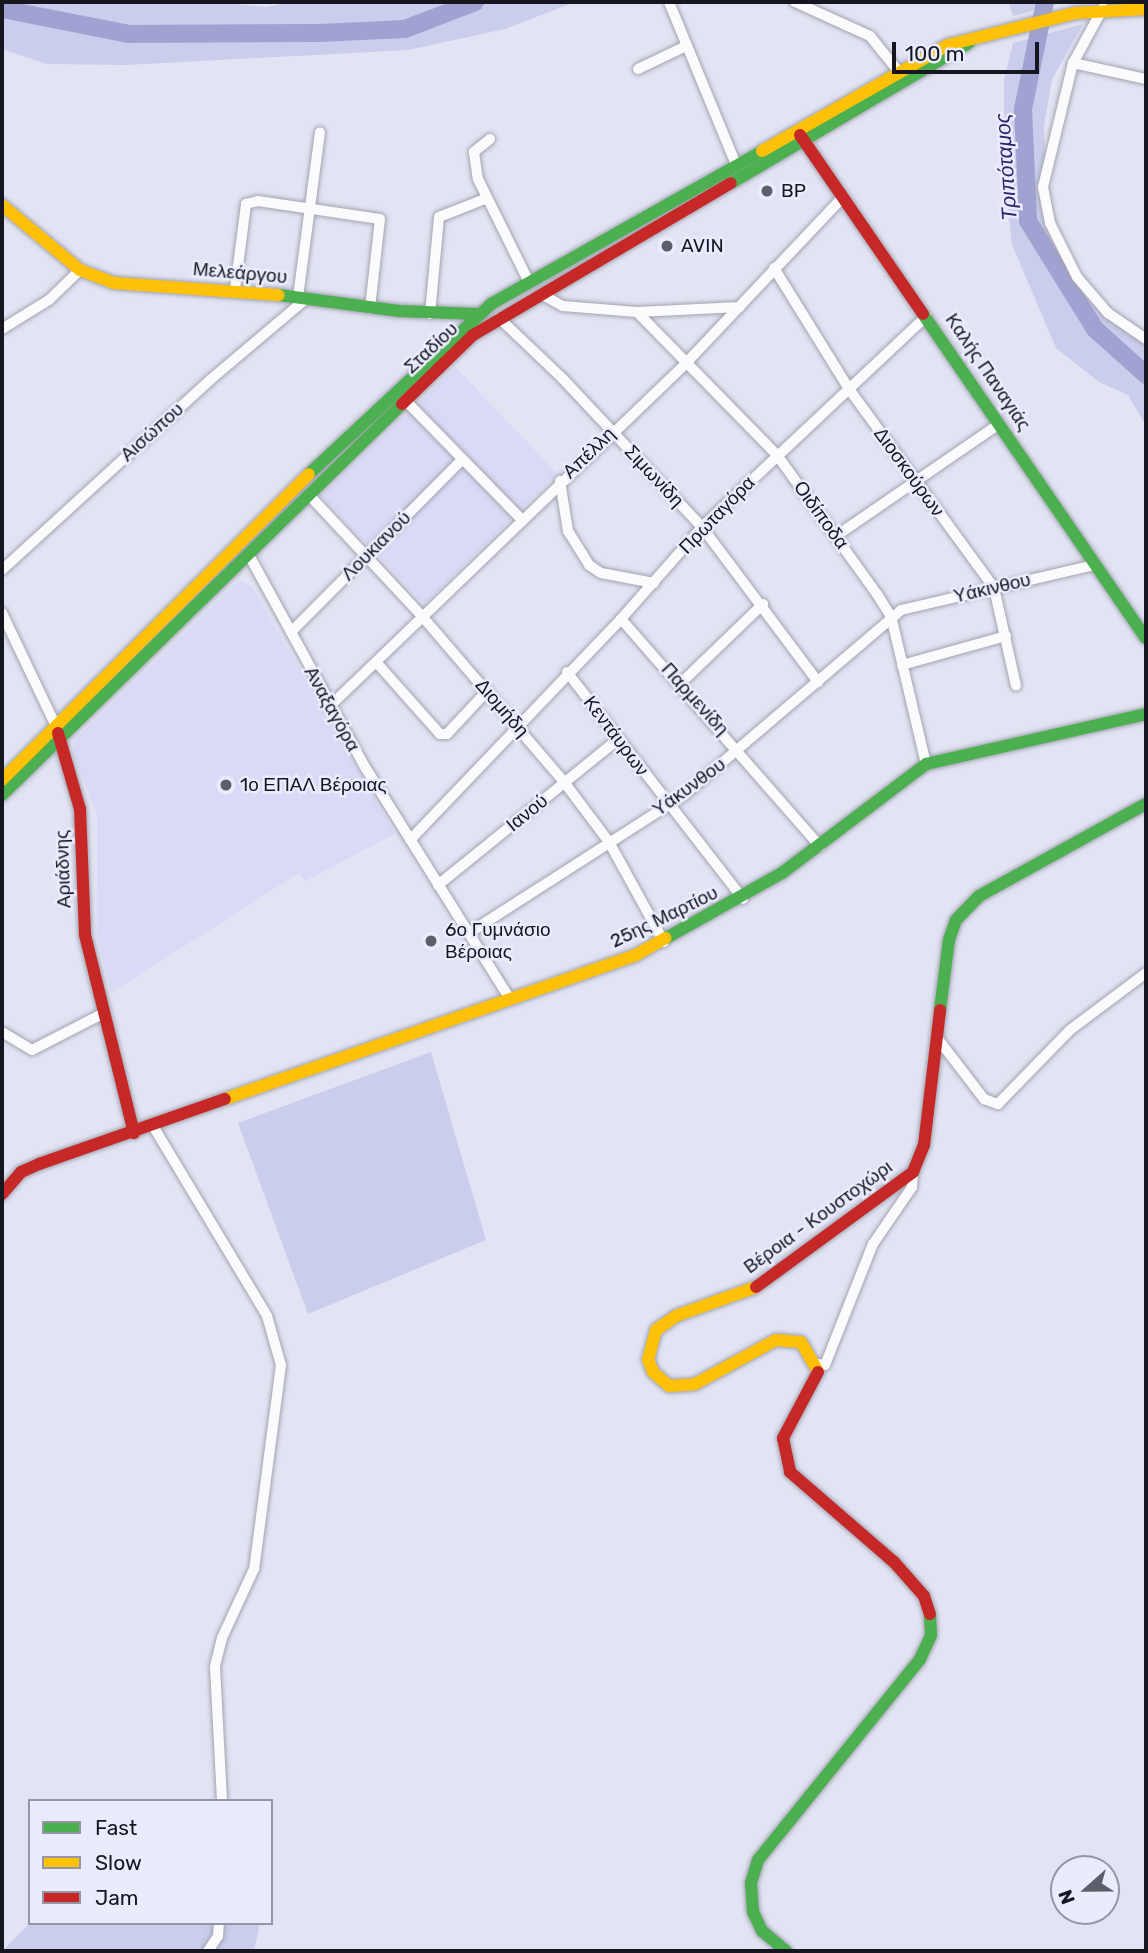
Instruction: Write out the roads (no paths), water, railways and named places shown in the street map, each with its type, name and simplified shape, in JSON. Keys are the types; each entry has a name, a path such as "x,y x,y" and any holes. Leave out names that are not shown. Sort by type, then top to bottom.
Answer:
{"street":[{"path":"669,2 684,47 735,162"},
{"path":"795,2 870,36 900,72"},
{"path":"1100,5 1073,64 1043,187 1051,223 1066,258 1090,294 1146,340"},
{"name":"Σταδίου","path":"2,779 135,644 478,314 528,279 948,45 972,41 1100,5 1146,9"},
{"name":"Σταδίου","path":"2,795 250,558 459,347 499,318 806,141 972,41"},
{"path":"638,69 684,47"},
{"path":"1073,64 1146,79"},
{"name":"Καλής Παναγιάς","path":"796,129 1146,638"},
{"path":"303,298 320,132"},
{"path":"490,139 474,152 473,160 485,199 528,279"},
{"name":"Απέλλη","path":"330,706 560,481 688,361 843,197"},
{"path":"430,314 439,217 485,199"},
{"path":"235,289 246,204 258,201 380,219 370,307"},
{"name":"Μελεάργου","path":"2,205 79,270 128,286 235,289 430,314 478,314 499,318"},
{"name":"Διοσκούρων","path":"775,268 849,389 994,588 1016,686"},
{"path":"2,329 49,300 79,270"},
{"path":"541,294 562,306 636,312 740,307"},
{"name":"Αισώπου","path":"2,570 303,298"},
{"name":"Οιδίποδα","path":"636,312 688,361 777,454 891,617 926,764"},
{"name":"Πρωταγόρα","path":"410,840 567,672 621,619 702,527 927,316"},
{"name":"Σιμωνίδη","path":"499,318 612,431 702,527 763,604 818,682"},
{"path":"405,400 521,519"},
{"path":"836,536 999,424"},
{"name":"Λουκιανού","path":"291,632 462,460"},
{"path":"560,481 568,531 589,565 601,573 654,583"},
{"name":"Διομήδη","path":"310,496 421,615 518,725 564,782 609,842 664,942"},
{"name":"Αναξαγόρα","path":"250,558 330,706 438,886 510,999"},
{"name":"Υάκινθου","path":"891,617 901,610 1095,565"},
{"path":"681,683 763,604"},
{"name":"Αριάδνης","path":"2,613 56,726 80,809 85,935 134,1133"},
{"name":"Υάκυνθου","path":"469,933 668,805 739,749 891,617"},
{"name":"Παρμενίδη","path":"621,619 739,749 820,846"},
{"path":"902,665 1006,636"},
{"path":"376,662 440,734 447,734 487,691"},
{"name":"Κεντάυρων","path":"567,672 617,740 743,898"},
{"name":"25ης Μαρτίου","path":"2,1194 21,1172 34,1166 134,1133 664,942 743,898 820,846 926,764 1146,714"},
{"name":"Ιανού","path":"438,886 617,740"},
{"name":"Βέροια - Κουστοχώρι","path":"817,1364 801,1342 785,1338 751,1350 695,1384 669,1386 653,1372 648,1349 656,1329 666,1321 750,1291 913,1172 924,1145 949,940 962,911 979,896 1146,804"},
{"path":"938,1039 984,1100 998,1104 1070,1030 1146,973"},
{"path":"2,1032 32,1050 104,1013"},
{"path":"153,1126 267,1316 281,1365 254,1569 222,1638 215,1667 222,1799"},
{"path":"786,1951 762,1931 753,1912 751,1883 758,1860 920,1660 932,1625 919,1588 790,1472 783,1438 815,1386 817,1364 825,1365 873,1244 912,1187 913,1172"},
{"path":"208,1951 218,1936 219,1925"}],"waterway":[{"name":"Τριπόταμος","path":"2,9 129,34 319,33 405,29 475,2"},
{"name":"Τριπόταμος","path":"1045,2 1023,109 1028,221 1095,329 1146,375"}],"place":[{"name":"BP","path":"767,191"},
{"name":"AVIN","path":"667,246"},
{"name":"1ο ΕΠΑΛ Βέροιας","path":"226,785"},
{"name":"6ο Γυμνάσιο Βέροιας","path":"431,941"}]}
